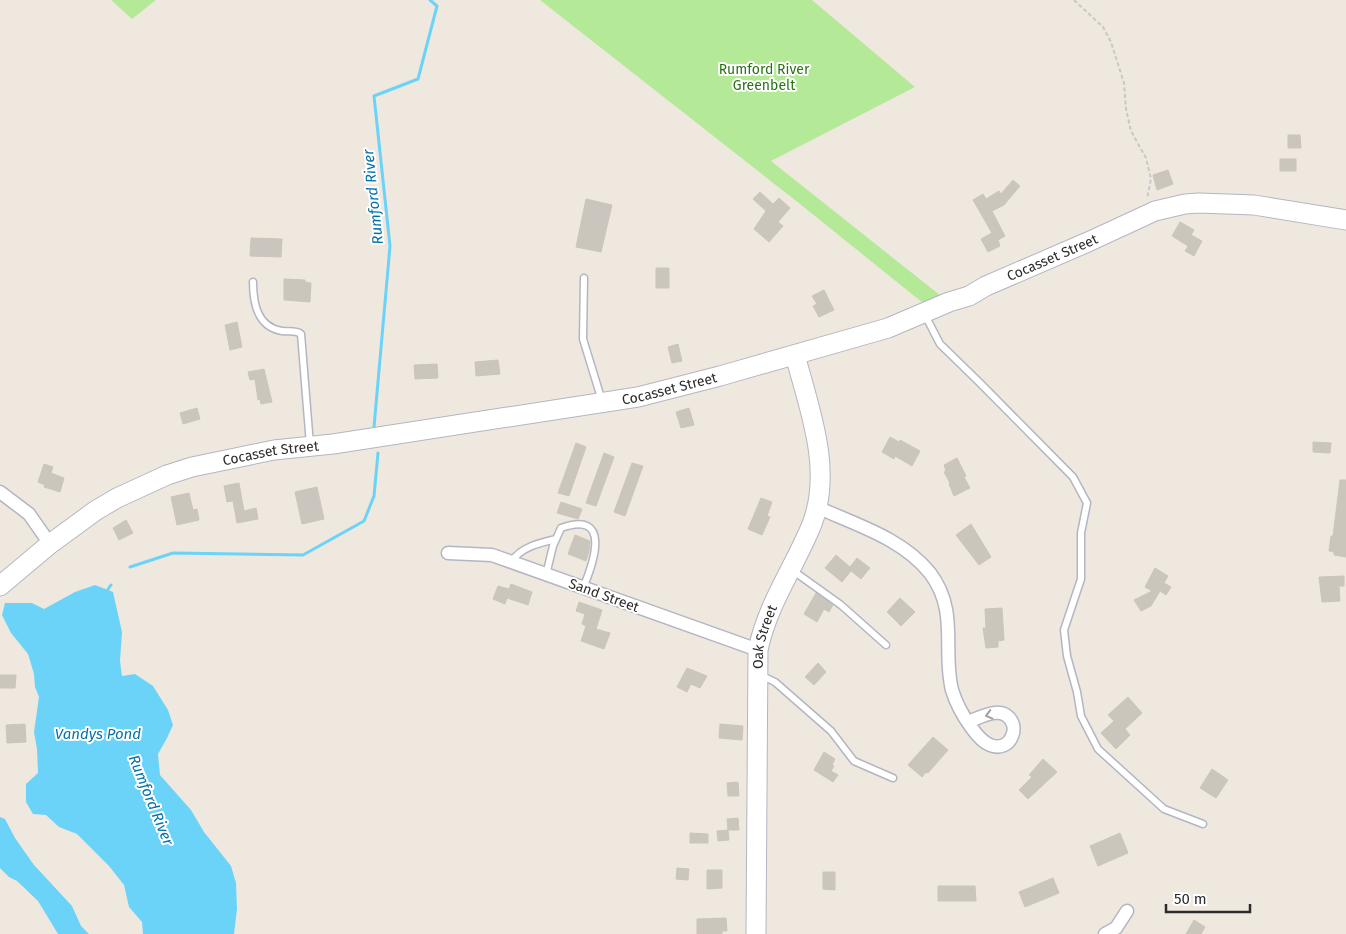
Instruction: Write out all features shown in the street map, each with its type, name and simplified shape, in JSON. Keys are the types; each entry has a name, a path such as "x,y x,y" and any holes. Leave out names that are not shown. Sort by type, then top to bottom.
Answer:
{"main road":[{"name":"Cocasset Street","path":"0,586 50,544 95,511 116,498 167,475 231,458 274,450 310,447 659,392 867,334 924,314 949,302 969,296 986,286 1088,242 1137,218 1155,211 1185,204 1254,205 1346,220"},
{"name":"Oak Street","path":"756,934 758,650 768,619 817,508 820,475 817,443 795,355"}],"street":[{"path":"0,492 29,514 50,544"},
{"path":"817,508 900,545 917,559 931,575 942,595 947,616 952,690 968,722"},
{"name":"Sand Street","path":"448,553 492,555 758,650"},
{"path":"1104,934 1116,928 1127,911"}],"lane":[{"path":"584,278 582,339 603,402"},
{"path":"253,282 253,302 257,312 266,324 276,330 298,331 301,334 310,447"},
{"path":"924,314 940,344 1073,477 1086,503 1081,532 1081,578 1064,630 1081,716 1098,749 1164,809 1203,824"},
{"path":"546,575 561,528 569,525 584,524 591,528 596,546 591,570 584,588"},
{"path":"511,562 515,556 527,548 556,539"},
{"path":"791,570 841,605 886,645"},
{"path":"757,673 775,682 831,731 854,762 893,778"}],"path":[{"path":"1074,0 1103,27 1111,42 1124,83 1126,109 1131,131 1146,158 1151,179 1147,203 1137,218"}],"green space":[{"path":"111,0 156,0 132,19"},
{"name":"Rumford River Greenbelt","path":"540,0 812,0 915,87 771,161 941,296 923,303"}],"water":[{"name":"Vandys Pond","path":"95,585 113,592 122,632 120,661 122,676 135,674 153,686 168,710 173,725 158,754 160,775 191,810 204,832 231,866 236,883 237,909 234,934 143,934 142,922 129,907 124,885 109,866 77,834 59,827 46,815 33,814 26,802 26,784 38,773 34,732 39,697 28,654 11,633 2,615 5,603 32,603 44,609 75,592"},
{"path":"0,817 5,819 15,838 34,865 72,906 81,926 89,934 58,934 38,901 0,868"}],"building":[{"path":"1288,135 1300,135 1301,148 1288,148"},
{"path":"1280,159 1296,159 1296,171 1280,171"},
{"path":"1168,170 1173,184 1157,190 1153,175"},
{"path":"1013,180 1020,186 1004,205 992,211 1005,236 998,240 1000,246 988,252 981,239 992,233 973,200 983,194 986,199 999,191 1001,194"},
{"path":"760,192 773,204 779,198 790,208 778,222 783,226 769,242 754,229 766,211 753,199"},
{"path":"586,199 612,205 601,252 576,247"},
{"path":"1180,222 1194,230 1191,235 1202,241 1194,256 1185,251 1188,246 1172,236"},
{"path":"251,238 282,239 281,257 250,256"},
{"path":"656,268 669,268 669,288 656,288"},
{"path":"284,279 305,280 305,282 311,283 310,302 284,300"},
{"path":"824,290 834,310 819,317 813,306 817,304 812,296"},
{"path":"237,322 242,347 230,350 225,325"},
{"path":"678,344 682,361 672,363 668,347"},
{"path":"498,360 500,374 476,376 475,362"},
{"path":"437,364 438,378 415,379 414,365"},
{"path":"264,369 272,402 261,404 260,399 258,400 255,379 250,380 248,372"},
{"path":"197,408 200,419 183,424 180,413"},
{"path":"689,408 694,425 681,428 676,412"},
{"path":"890,437 899,442 900,440 920,451 912,466 895,456 894,459 882,452"},
{"path":"1313,442 1331,443 1330,453 1313,452"},
{"path":"576,443 586,447 569,496 558,493"},
{"path":"604,453 614,457 596,506 586,503"},
{"path":"957,458 970,488 954,496 944,472 946,471 944,465"},
{"path":"632,463 643,466 625,516 614,512"},
{"path":"44,464 53,467 51,473 64,478 60,492 44,487 45,485 38,482"},
{"path":"1340,480 1346,480 1346,557 1334,555 1334,552 1329,551 1331,536 1333,536"},
{"path":"239,483 244,511 256,508 258,519 237,523 233,501 227,502 224,486"},
{"path":"317,487 324,519 302,524 295,492"},
{"path":"189,493 193,510 197,509 199,520 177,525 171,497"},
{"path":"761,498 772,502 767,516 770,517 762,535 748,529"},
{"path":"561,502 582,509 578,519 557,513"},
{"path":"126,520 133,533 119,540 113,528"},
{"path":"971,524 991,557 979,565 956,535"},
{"path":"575,535 590,541 586,561 568,554"},
{"path":"836,555 850,567 857,558 870,568 861,579 851,571 842,582 825,568"},
{"path":"1155,568 1168,576 1164,583 1171,587 1166,595 1160,591 1151,606 1141,611 1134,600 1152,591 1145,587"},
{"path":"1344,576 1344,586 1339,586 1340,601 1322,602 1319,577"},
{"path":"511,584 532,592 528,605 507,598 505,604 493,599 498,586 509,589"},
{"path":"816,593 833,605 829,612 824,609 817,622 804,614"},
{"path":"900,598 915,612 901,626 887,612"},
{"path":"579,602 602,610 596,629 610,633 604,649 581,641 586,626 582,624 585,614 576,611"},
{"path":"1002,608 1004,640 998,641 998,647 986,648 983,628 986,628 985,609"},
{"path":"818,663 826,672 814,685 805,677"},
{"path":"687,668 707,676 700,688 691,684 687,692 677,687"},
{"path":"0,675 16,675 15,688 0,688"},
{"path":"1128,697 1142,713 1125,729 1130,735 1116,749 1101,733 1114,721 1108,715"},
{"path":"25,724 26,742 7,743 6,725"},
{"path":"720,724 743,726 742,740 719,738"},
{"path":"933,737 948,750 928,773 926,772 922,777 908,765"},
{"path":"824,752 835,759 831,771 838,775 833,782 814,770"},
{"path":"1043,759 1057,772 1028,799 1019,790 1032,777 1029,775"},
{"path":"1212,769 1228,780 1216,798 1200,788"},
{"path":"738,782 739,796 728,796 727,783"},
{"path":"738,818 739,830 728,830 727,819"},
{"path":"728,830 729,840 718,841 717,831"},
{"path":"690,833 708,834 708,843 690,843"},
{"path":"1120,833 1128,853 1098,866 1090,846"},
{"path":"677,868 689,869 688,880 676,879"},
{"path":"707,870 722,870 722,888 707,889"},
{"path":"823,872 835,872 835,890 823,889"},
{"path":"1053,878 1059,893 1025,907 1019,892"},
{"path":"938,886 975,886 976,901 938,901"},
{"path":"726,918 727,931 722,931 722,934 697,934 697,919"},
{"path":"1194,920 1205,927 1201,934 1186,934"}],"waterway":[{"name":"Rumford River","path":"374,427 390,246 374,96 418,79 437,6 430,0"},
{"name":"Rumford River","path":"130,567 173,553 303,555 364,521 374,496 378,453"},
{"name":"Rumford River","path":"106,592 111,585"}]}
